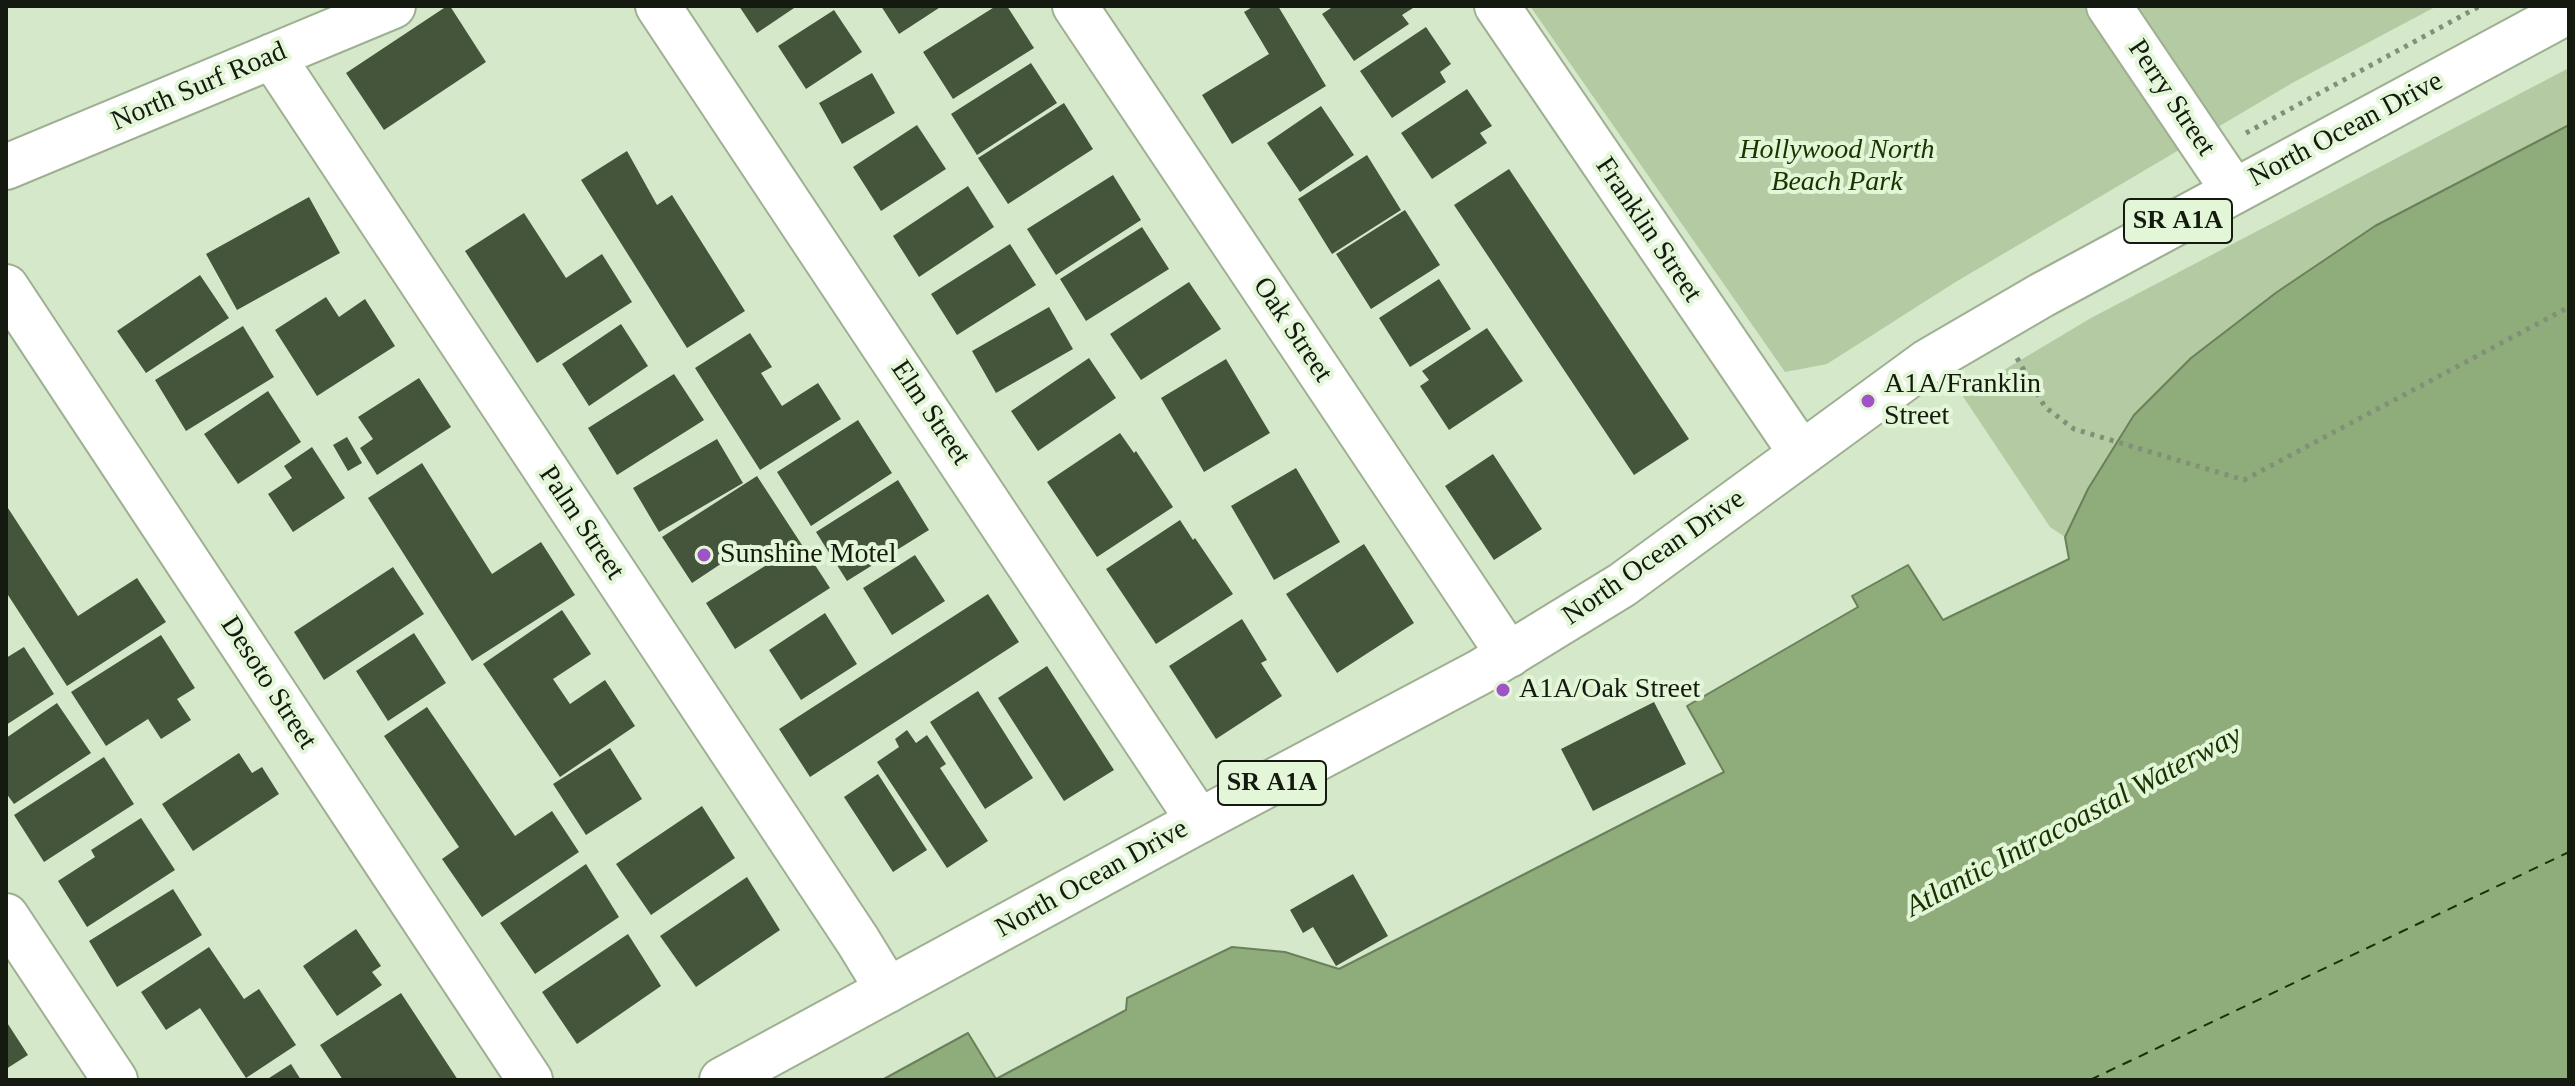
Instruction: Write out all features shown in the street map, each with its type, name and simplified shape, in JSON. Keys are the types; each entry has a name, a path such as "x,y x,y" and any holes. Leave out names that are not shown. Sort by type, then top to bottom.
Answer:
{"street":[{"name":"North Surf Road","path":"6,167 393,6"},
{"name":"Elm Street","path":"658,6 1199,821"},
{"name":"Oak Street","path":"1075,6 1509,655"},
{"name":"Franklin Street","path":"1497,6 1801,453"},
{"name":"Perry Street","path":"2109,6 2234,191"},
{"name":"North Ocean Drive","path":"722,1080 1199,821 1444,693 1622,585 1927,362 2042,295 2569,11"},
{"name":"Palm Street","path":"272,56 888,990"},
{"name":"Desoto Street","path":"6,287 530,1080"},
{"path":"6,916 115,1080"}],"path":[{"path":"2015,353 2045,407 2074,429 2244,480 2569,307"}],"green space":[{"name":"Hollywood North Beach Park","path":"1530,6 2437,6 2294,82 1954,283 1827,364 1785,372"},
{"path":"2569,68 2569,125 2375,226 2277,292 2191,358 2134,415 2088,489 2065,537 2050,527 1962,395 2091,318"}],"water":[{"name":"Atlantic Intracoastal Waterway","path":"2569,125 2569,1080 882,1080 968,1033 996,1079 1126,1010 1127,998 1232,947 1285,952 1339,969 1724,772 1687,706 1858,607 1852,596 1908,565 1943,620 2069,559 2065,537 2088,489 2134,415 2191,358 2277,292 2375,226"}],"building":[{"path":"450,6 486,62 384,130 346,73"},
{"path":"739,6 797,6 757,33"},
{"path":"881,6 942,6 899,34"},
{"path":"996,6 1007,6 1034,48 953,99 923,52"},
{"path":"1254,6 1278,6 1326,86 1232,144 1202,95 1269,54 1244,12"},
{"path":"1334,6 1416,6 1402,15 1409,24 1354,61 1322,14"},
{"path":"834,10 862,52 806,89 778,46"},
{"path":"1426,27 1451,64 1440,72 1446,82 1392,118 1360,71"},
{"path":"1031,63 1057,103 977,155 951,114"},
{"path":"872,73 895,113 842,144 819,103"},
{"path":"1467,89 1492,126 1480,133 1487,143 1432,179 1401,133"},
{"path":"1064,103 1093,149 1008,204 978,158"},
{"path":"1321,106 1354,155 1300,192 1267,143"},
{"path":"917,125 946,169 881,211 853,167"},
{"path":"627,151 657,205 672,195 745,311 687,348 581,180"},
{"path":"1367,155 1401,210 1332,254 1298,199"},
{"path":"1509,169 1689,439 1634,475 1454,205"},
{"path":"1113,175 1141,220 1056,275 1027,229"},
{"path":"968,186 994,227 919,277 893,236"},
{"path":"309,197 340,253 237,310 206,254"},
{"path":"1405,210 1440,265 1371,309 1336,254"},
{"path":"524,213 566,278 602,254 632,302 537,363 465,251"},
{"path":"1142,227 1169,269 1086,321 1060,279"},
{"path":"1010,244 1036,285 957,335 931,294"},
{"path":"200,275 229,318 146,373 117,331"},
{"path":"1439,279 1471,329 1410,367 1379,318"},
{"path":"1189,282 1221,329 1141,380 1110,334"},
{"path":"326,297 339,317 365,299 395,346 317,396 275,330"},
{"path":"1049,307 1073,349 996,393 972,351"},
{"path":"621,324 648,366 589,406 562,364"},
{"path":"243,326 274,377 186,431 155,380"},
{"path":"1487,328 1523,381 1449,430 1420,386 1429,380 1422,371"},
{"path":"750,333 772,367 761,373 782,406 818,383 841,419 760,470 695,368"},
{"path":"1089,358 1116,398 1038,451 1011,411"},
{"path":"1226,359 1270,433 1204,472 1161,398"},
{"path":"674,374 704,420 617,475 588,428"},
{"path":"419,378 451,427 377,475 360,448 373,439 358,417"},
{"path":"268,391 301,442 238,484 204,434"},
{"path":"858,420 892,473 811,526 777,472"},
{"path":"1120,433 1134,453 1136,451 1173,507 1097,557 1047,482"},
{"path":"347,437 362,463 348,471 333,445"},
{"path":"717,439 743,483 659,532 633,488"},
{"path":"312,447 345,498 293,532 268,494 292,478 284,466"},
{"path":"1493,454 1542,529 1494,560 1445,486"},
{"path":"422,463 492,574 541,542 575,595 472,661 368,498"},
{"path":"1296,468 1340,542 1274,580 1231,506"},
{"name":"Sunshine Motel","path":"757,476 830,588 735,649 706,603 765,566 751,544 692,583 662,537"},
{"path":"898,480 929,530 847,581 816,532"},
{"path":"6,505 78,616 137,578 166,622 67,686 6,592"},
{"path":"1180,520 1233,594 1156,644 1106,569"},
{"path":"1364,544 1414,623 1337,673 1286,594"},
{"path":"915,555 945,601 892,635 863,588"},
{"path":"393,567 424,614 324,680 294,632"},
{"path":"988,594 1019,642 810,777 779,729"},
{"path":"562,610 591,654 553,679 570,704 605,680 635,726 560,777 483,664"},
{"path":"825,613 857,664 801,700 769,650"},
{"path":"1242,619 1267,660 1261,663 1282,696 1216,739 1169,666"},
{"path":"414,633 446,683 388,721 356,671"},
{"path":"161,635 195,688 177,699 191,720 161,739 148,719 106,746 71,692"},
{"path":"24,647 54,694 6,725 6,658"},
{"path":"1047,666 1114,770 1064,801 998,698"},
{"path":"978,691 1033,778 985,809 930,722"},
{"path":"1654,702 1686,764 1593,811 1561,749"},
{"path":"57,703 91,753 14,804 6,793 6,738"},
{"path":"427,707 515,836 552,811 579,852 482,917 442,859 459,847 384,736"},
{"path":"907,730 916,743 927,735 946,764 940,768 988,841 947,868 877,762 899,747 895,739"},
{"path":"610,748 642,799 586,835 553,784"},
{"path":"239,753 252,773 262,767 279,794 193,851 162,804"},
{"path":"104,757 134,804 44,862 14,815"},
{"path":"878,774 927,850 893,872 844,797"},
{"path":"702,806 735,858 651,915 616,864"},
{"path":"141,818 175,870 87,927 58,881 95,857 91,850"},
{"path":"586,864 619,917 535,974 500,923"},
{"path":"1353,874 1388,936 1336,966 1313,927 1303,933 1290,910"},
{"path":"747,877 780,930 696,987 660,936"},
{"path":"173,889 202,935 117,987 89,941"},
{"path":"356,929 381,966 372,972 382,985 337,1016 303,966"},
{"path":"628,934 661,986 577,1044 542,992"},
{"path":"209,947 244,999 259,989 296,1045 246,1078 200,1008 166,1030 141,992"},
{"path":"401,993 458,1080 343,1080 320,1045"},
{"path":"6,1021 28,1055 6,1069"},
{"path":"291,1064 301,1080 266,1080"}],"ferry route":[{"path":"2090,1080 2569,852"}],"place":[{"name":"A1A/Franklin Street","path":"1868,401"},
{"name":"Sunshine Motel","path":"704,555"},
{"name":"A1A/Oak Street","path":"1503,690"}]}
